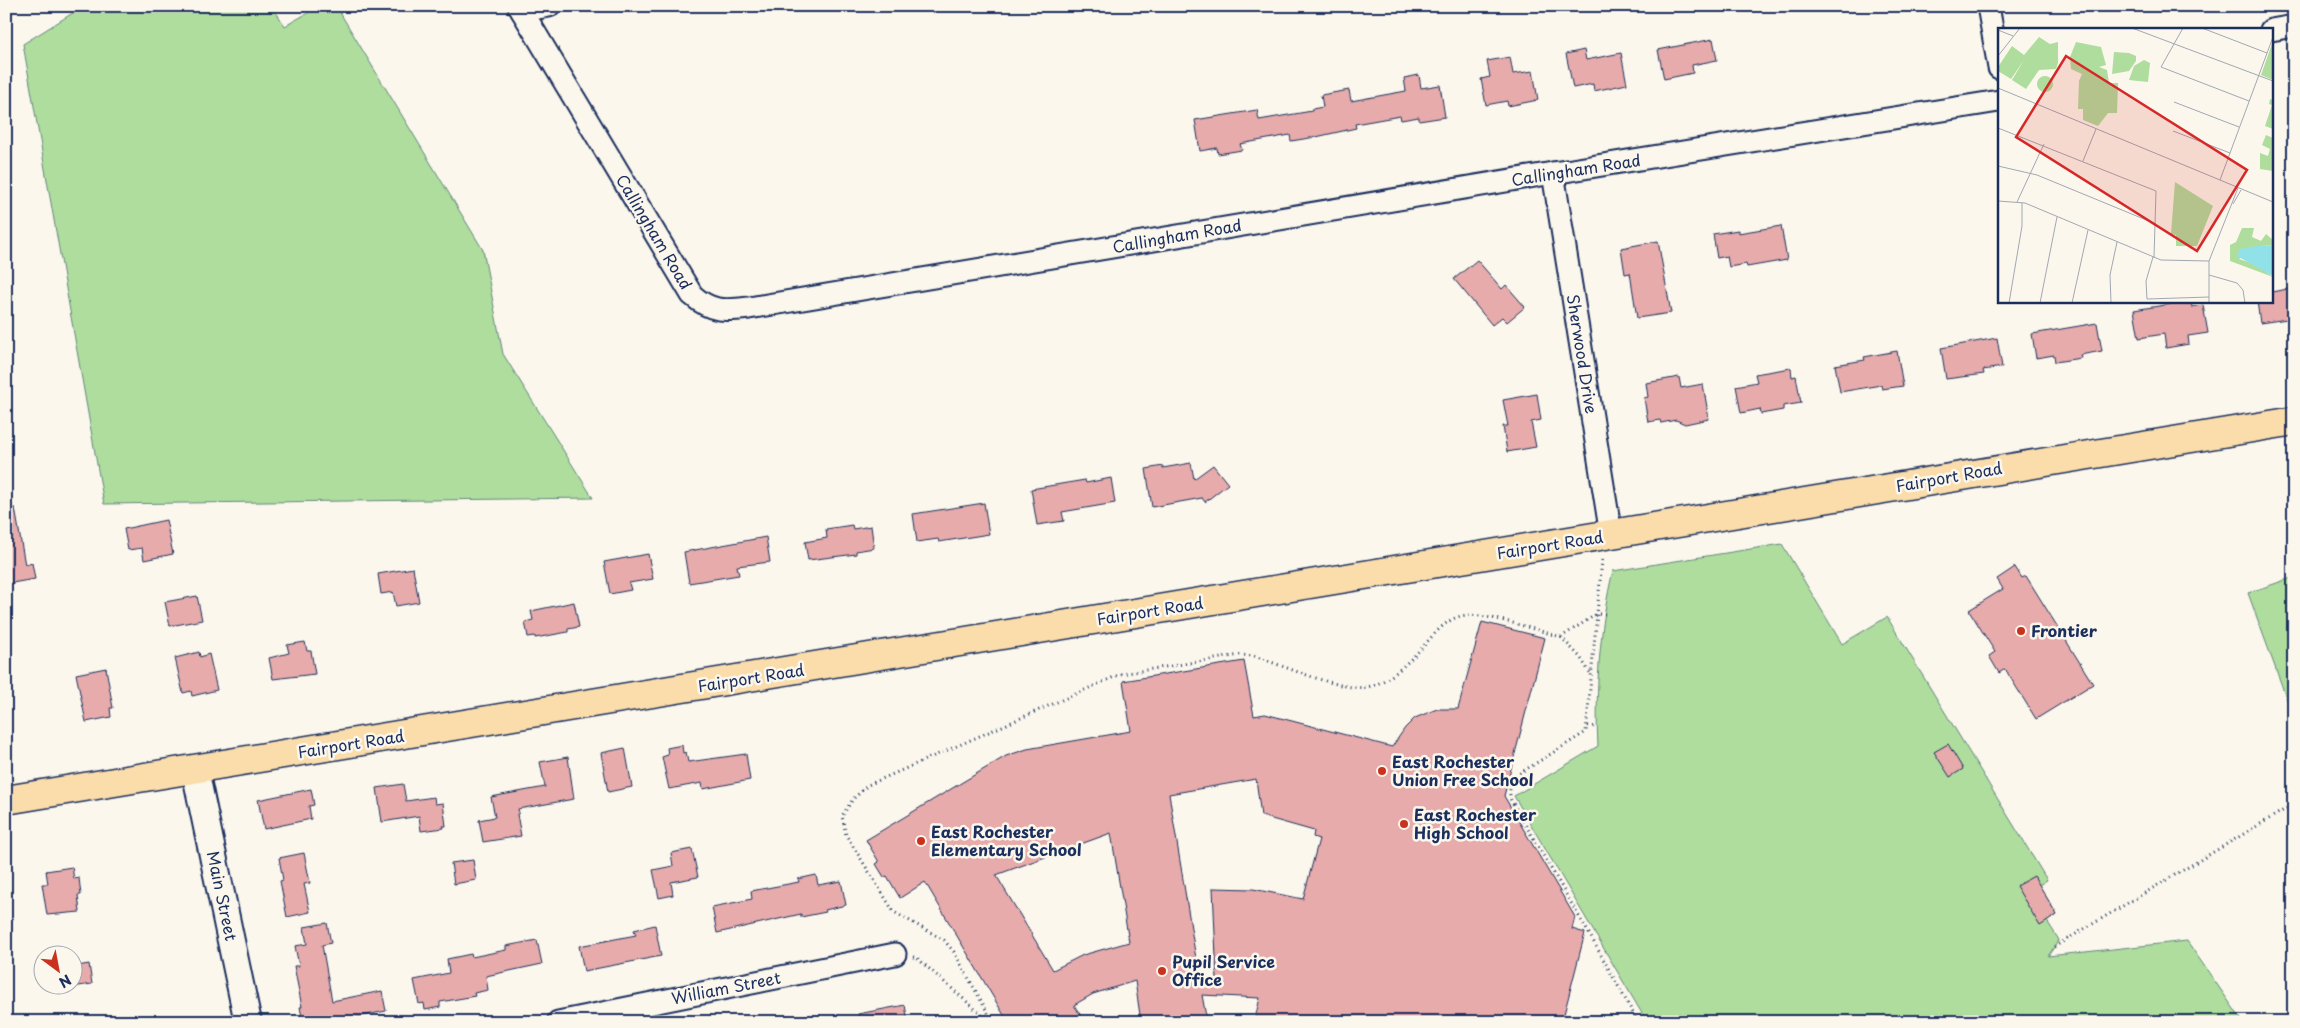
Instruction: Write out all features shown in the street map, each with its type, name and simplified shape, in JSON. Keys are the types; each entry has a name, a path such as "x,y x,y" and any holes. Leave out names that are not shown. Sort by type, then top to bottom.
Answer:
{"main road":[{"name":"Fairport Road","path":"6,800 2294,421"}],"street":[{"path":"520,9 549,6"},
{"path":"1988,6 1998,62"},
{"name":"Callingham Road","path":"520,9 692,295 702,305 715,310 749,308 1553,173 1998,101"},
{"path":"2272,30 2294,26"},
{"name":"Sherwood Drive","path":"1553,173 1611,535"},
{"name":"Main Street","path":"195,770 248,1022"},
{"name":"William Street","path":"558,1022 895,954"}],"path":[{"path":"1602,560 1586,732 1580,738 1517,775 1511,783 1509,794 1638,1022"},
{"path":"1562,637 1597,614 1605,614"},
{"path":"992,1022 954,952 944,940 894,912 846,835 842,816 853,799 868,786 1121,674 1240,655 1254,656 1352,687 1367,687 1382,682 1403,666 1447,623 1461,616 1478,616 1562,637 1580,657 1592,676"},
{"path":"1588,726 1597,727"},
{"path":"2054,946 2056,947 2294,804"},
{"path":"895,954 917,958 992,1022"}],"green space":[{"path":"84,6 272,6 285,26 320,6 336,6 483,250 503,354 593,498 104,504 23,44"},
{"path":"1782,544 1842,644 1887,617 2047,880 2039,885 2057,915 2047,921 2059,940 2048,956 2187,941 2243,1022 1647,1022 1514,796 1598,746 1597,704 1600,658 1608,591 1613,571"},
{"path":"2294,577 2294,719 2248,593"}],"building":[{"path":"1713,39 1717,60 1692,65 1693,73 1664,79 1658,50"},
{"path":"1584,50 1586,60 1621,53 1627,84 1594,91 1593,84 1573,88 1566,54"},
{"path":"1510,57 1513,74 1533,71 1538,100 1508,106 1507,101 1486,105 1481,79 1490,77 1487,61"},
{"path":"1419,75 1421,88 1440,85 1445,117 1419,121 1419,117 1401,120 1400,116 1355,124 1356,128 1316,137 1291,141 1290,135 1240,144 1242,150 1218,154 1217,148 1200,151 1195,120 1257,110 1259,120 1312,111 1312,109 1323,107 1321,95 1349,90 1351,101 1406,91 1404,78"},
{"path":"1781,226 1787,260 1747,267 1746,264 1729,267 1727,256 1717,258 1713,234 1738,230 1738,233"},
{"path":"1658,241 1671,313 1637,318 1630,273 1625,274 1621,248"},
{"path":"1477,260 1502,289 1506,285 1525,307 1507,322 1502,317 1492,325 1454,279"},
{"path":"2294,288 2294,318 2260,323 2257,302 2272,302 2272,292"},
{"path":"2171,302 2191,302 2192,307 2203,305 2208,333 2188,336 2189,344 2166,348 2164,334 2139,338 2134,310 2171,304"},
{"path":"2097,323 2102,351 2080,355 2081,358 2055,362 2054,355 2036,358 2032,334"},
{"path":"1997,338 2002,367 1983,370 1984,374 1946,379 1941,348"},
{"path":"1897,351 1903,386 1882,389 1881,385 1840,392 1835,365 1865,360 1864,357"},
{"path":"1791,368 1792,377 1796,376 1801,403 1783,406 1783,410 1761,414 1760,409 1741,413 1736,386 1757,382 1755,374"},
{"path":"1679,377 1681,388 1703,384 1709,419 1685,424 1676,420 1661,423 1660,420 1648,422 1644,398 1648,397 1646,383"},
{"path":"1537,394 1541,420 1531,422 1536,447 1507,452 1503,426 1508,426 1503,400"},
{"path":"1191,463 1194,479 1213,465 1228,484 1205,502 1202,498 1152,507 1146,469"},
{"path":"1111,478 1115,503 1062,512 1064,521 1037,525 1031,489 1085,480 1086,483"},
{"path":"984,503 989,534 939,542 938,539 917,542 913,514"},
{"path":"6,508 15,508 25,565 32,563 35,579 6,584"},
{"path":"166,520 173,554 144,560 142,548 128,550 124,529"},
{"path":"852,525 853,529 871,526 874,548 856,551 856,554 808,560 805,542 827,538 826,529"},
{"path":"766,537 770,562 737,566 739,575 689,583 684,552"},
{"path":"648,554 653,579 629,583 631,590 610,594 604,562"},
{"name":"Frontier","path":"2015,567 2022,578 2026,576 2093,684 2036,719 2005,669 1999,673 1989,656 1995,652 1969,610 2003,589 1997,579"},
{"path":"413,568 419,602 396,606 393,592 381,594 378,574"},
{"path":"197,596 202,620 170,626 165,602"},
{"path":"574,602 579,627 568,629 568,632 535,638 535,636 528,637 525,622 533,620 531,611"},
{"name":"East Rochester High School","path":"1482,622 1545,638 1504,796 1575,917 1572,929 1585,933 1562,1022 1254,1022 1260,998 1202,995 1207,1022 1141,1022 1135,981 1093,994 1074,1005 1085,1022 1008,1022 925,882 900,898 887,876 884,877 876,864 879,862 866,840 1006,756 1027,749 1131,731 1123,681 1244,661 1254,716 1265,714 1392,747 1405,728 1415,718 1437,709 1458,709","holes":["1256,779 1261,816 1314,831 1313,837 1319,839 1303,899 1253,889 1213,888 1217,981 1200,983 1169,794","1111,833 1129,942 1083,955 1053,970 996,875"]},
{"path":"305,642 307,651 311,651 315,674 273,679 269,658 289,653 287,645"},
{"path":"199,652 200,657 209,654 217,690 192,696 191,691 183,693 175,658"},
{"path":"106,668 113,708 110,708 111,717 86,722 76,674"},
{"path":"1948,744 1963,769 1950,777 1934,752"},
{"path":"682,745 683,753 686,752 688,762 746,754 750,780 703,789 702,783 669,789 662,757 668,755 667,748"},
{"path":"625,748 632,787 608,792 601,753"},
{"path":"568,757 574,799 518,809 519,813 517,814 521,836 483,842 479,820 495,817 491,797 545,787 540,762"},
{"path":"403,784 406,801 434,797 435,804 443,803 446,826 443,826 444,828 421,831 419,816 382,822 377,788"},
{"path":"311,789 314,805 309,806 311,819 264,829 258,800"},
{"path":"692,849 698,877 671,882 673,895 659,898 653,870 673,866 671,853"},
{"path":"304,853 310,883 304,884 310,912 287,917 280,881 283,880 279,858"},
{"path":"473,860 476,880 454,884 451,863"},
{"path":"72,867 74,879 79,878 80,912 47,915 42,884 48,884 46,871"},
{"path":"816,875 818,885 841,881 846,905 825,910 826,912 801,917 801,914 717,933 712,907 752,899 751,891 799,882 798,879"},
{"path":"2034,876 2057,915 2040,926 2016,886"},
{"path":"327,923 331,943 322,945 332,1001 382,991 386,1011 352,1018 352,1022 303,1022 294,966 299,966 295,946 307,944 304,927"},
{"path":"655,925 661,956 584,971 579,946 636,935 634,930"},
{"path":"537,940 542,964 486,976 488,990 474,993 475,996 440,1002 440,1007 425,1010 424,1003 419,1004 414,980 449,973 447,959 471,954 472,957 506,950 506,946"},
{"path":"89,964 92,984 82,986 82,965"},
{"path":"905,1005 908,1022 859,1022 858,1014"}],"place":[{"name":"Frontier","path":"2021,631"},
{"name":"East Rochester Union Free School","path":"1382,771"},
{"name":"East Rochester High School","path":"1404,824"},
{"name":"East Rochester Elementary School","path":"921,841"},
{"name":"Pupil Service Office","path":"1162,971"}]}
